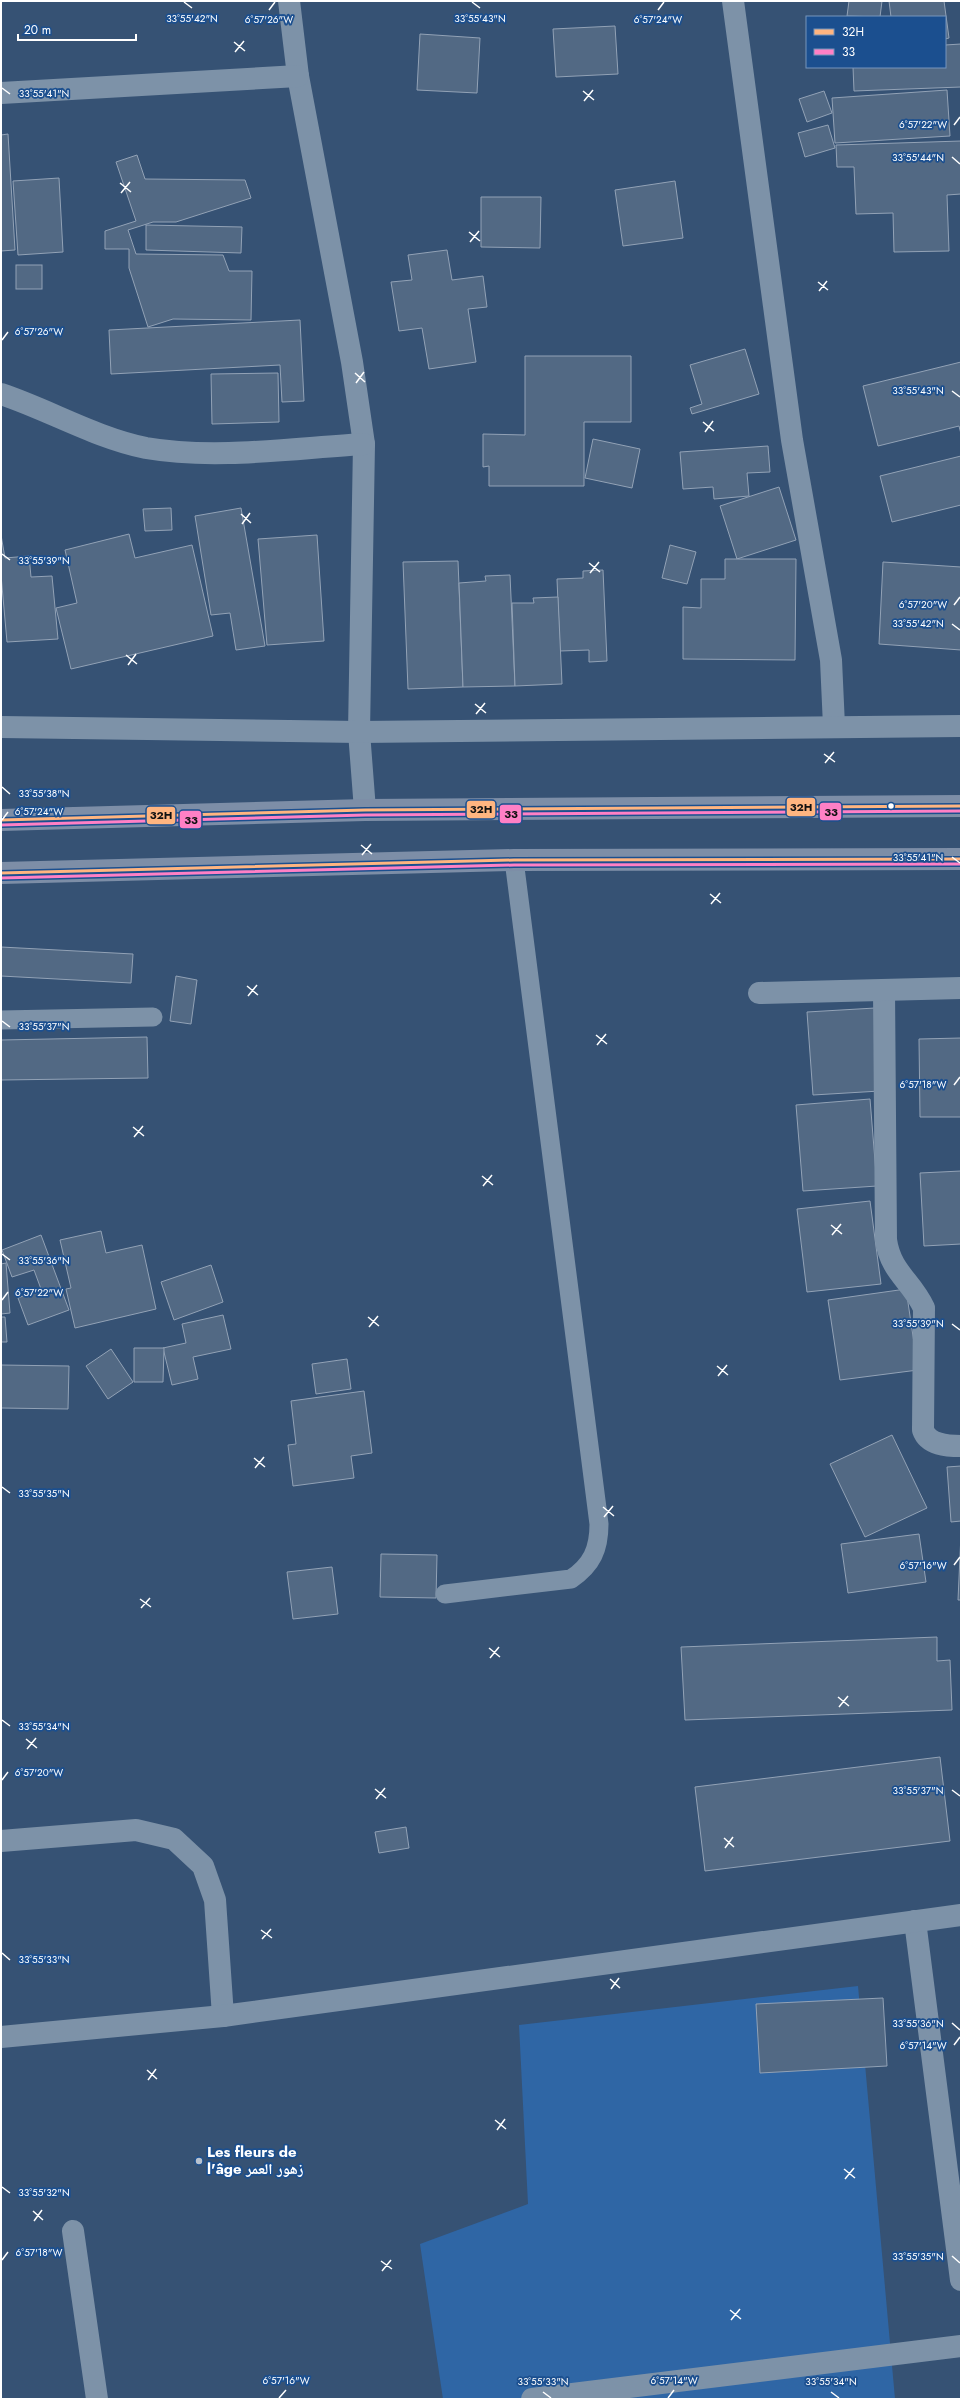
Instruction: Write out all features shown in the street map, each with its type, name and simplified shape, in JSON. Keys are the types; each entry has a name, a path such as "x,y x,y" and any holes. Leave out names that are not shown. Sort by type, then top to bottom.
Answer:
{"main road":[{"path":"1,820 365,810 961,806"},
{"path":"1,873 514,860 961,859"}],"street":[{"path":"289,1 298,76 352,362 364,444 359,732 365,810"},
{"path":"733,1 792,440 831,660 834,726"},
{"path":"1,93 298,76"},
{"path":"1,394 31,404 101,434 152,448 194,454 364,444"},
{"path":"1,728 359,732 834,726 961,726"},
{"path":"759,992 961,988"},
{"path":"884,990 886,1225 889,1257 898,1273 918,1295 924,1308 923,1430 925,1437 934,1442 961,1446"},
{"path":"1,1841 136,1830 174,1839 203,1866 215,1900 222,2016"},
{"path":"1,2037 222,2016 961,1915"},
{"path":"915,1921 961,2280"},
{"path":"73,2231 98,2399"},
{"path":"532,2399 961,2346"}],"lane":[{"path":"445,1594 571,1579 584,1570 594,1557 599,1541 599,1524 514,860"},
{"path":"1,1020 153,1017"}],"shaded area":[{"path":"858,1986 895,2399 443,2399 420,2244 528,2204 519,2025"}],"building":[{"path":"849,1 882,1 880,16 847,16"},
{"path":"889,1 944,1 949,38 946,39 946,16 891,16"},
{"path":"615,26 618,74 556,77 553,29"},
{"path":"420,34 480,38 477,93 417,90"},
{"path":"961,44 961,87 854,91 853,68 946,68 946,45"},
{"path":"947,90 950,136 835,143 832,98"},
{"path":"824,91 832,113 807,122 799,99"},
{"path":"828,125 835,148 805,157 798,133"},
{"path":"8,134 15,250 1,251 1,135"},
{"path":"961,141 961,194 947,195 949,251 894,252 893,213 856,214 854,167 837,167 836,145"},
{"path":"137,155 145,179 245,180 251,198 176,222 153,222 128,230 136,254 223,255 229,271 252,271 251,320 173,319 148,327 129,268 129,249 105,249 105,231 136,221 116,162"},
{"path":"59,178 63,252 18,255 13,181"},
{"path":"675,181 683,238 623,246 615,190"},
{"path":"481,197 541,197 540,248 481,247"},
{"path":"146,225 242,227 241,253 146,250"},
{"path":"447,250 452,280 483,276 487,307 468,309 476,362 429,369 422,328 399,331 391,282 412,280 408,255"},
{"path":"16,265 42,265 42,289 16,289"},
{"path":"300,320 304,401 282,402 280,365 111,374 109,330"},
{"path":"745,349 759,394 692,414 690,408 702,404 690,365"},
{"path":"525,356 631,356 631,422 584,422 584,486 489,486 489,466 483,467 483,434 525,435"},
{"path":"961,362 961,434 959,426 878,446 863,386"},
{"path":"278,373 279,422 212,424 211,374"},
{"path":"593,439 640,449 632,488 585,478"},
{"path":"768,446 770,472 747,473 749,496 714,499 713,487 683,489 680,452"},
{"path":"961,456 961,505 892,522 880,476"},
{"path":"779,487 796,540 737,559 720,506"},
{"path":"171,508 172,530 145,531 143,509"},
{"path":"241,508 265,646 236,650 230,613 211,615 195,516"},
{"path":"129,534 135,558 192,545 213,636 71,669 56,608 77,603 65,550"},
{"path":"1,535 5,558 29,556 31,577 52,576 58,639 7,642 1,575"},
{"path":"317,535 324,641 267,645 258,539"},
{"path":"670,545 696,552 687,584 662,578"},
{"path":"725,559 796,559 795,660 683,659 683,607 701,608 701,579 725,579"},
{"path":"458,561 463,687 408,689 403,562"},
{"path":"883,562 961,567 961,650 879,644"},
{"path":"603,570 607,661 589,662 589,650 560,651 557,579 583,578 583,571"},
{"path":"510,575 515,686 463,687 459,583 486,581 485,576"},
{"path":"558,597 562,684 515,686 512,603 534,603 533,598"},
{"path":"1,947 133,954 131,983 1,976"},
{"path":"176,976 197,980 191,1024 170,1021"},
{"path":"875,1008 880,1091 813,1095 807,1012"},
{"path":"147,1037 148,1078 1,1080 1,1040"},
{"path":"961,1038 961,1117 920,1117 919,1039"},
{"path":"870,1099 877,1186 803,1191 796,1105"},
{"path":"961,1171 961,1244 924,1246 920,1173"},
{"path":"870,1201 881,1284 807,1292 797,1209"},
{"path":"101,1231 106,1253 142,1245 156,1309 75,1328 66,1289 71,1288 60,1240"},
{"path":"41,1235 69,1310 28,1325 18,1298 41,1289 34,1270 12,1277 2,1250"},
{"path":"6,1263 10,1313 1,1314 1,1264"},
{"path":"211,1265 223,1302 174,1320 161,1282"},
{"path":"906,1289 918,1370 840,1380 828,1300"},
{"path":"223,1315 231,1349 193,1357 198,1379 172,1385 163,1348 186,1343 182,1324"},
{"path":"1,1317 5,1317 7,1342 1,1342"},
{"path":"134,1348 164,1348 163,1382 134,1382"},
{"path":"111,1349 133,1382 108,1399 86,1366"},
{"path":"347,1359 351,1389 316,1394 312,1364"},
{"path":"1,1365 69,1366 68,1409 1,1408"},
{"path":"364,1391 372,1453 351,1456 354,1478 293,1486 288,1445 296,1444 291,1401"},
{"path":"892,1435 927,1508 865,1537 830,1464"},
{"path":"961,1466 961,1521 951,1522 947,1467"},
{"path":"919,1534 926,1582 848,1593 841,1544"},
{"path":"961,1534 961,1600 958,1600"},
{"path":"381,1554 437,1555 436,1598 380,1597"},
{"path":"332,1567 338,1614 293,1619 287,1572"},
{"path":"937,1637 937,1661 950,1660 952,1710 685,1720 681,1647"},
{"path":"940,1757 950,1841 705,1871 695,1787"},
{"path":"406,1827 409,1848 379,1853 375,1832"},
{"path":"883,1998 887,2066 760,2073 756,2004"}],"transit line":[{"name":"32H","path":"1,820 365,810 961,806"},
{"name":"33","path":"1,825 365,815 961,811"},
{"name":"32H","path":"1,873 514,860 961,859"},
{"name":"33","path":"1,878 514,865 961,864"}],"place":[{"name":"Les fleurs de l'âge زهور العمر","path":"199,2161"}]}
